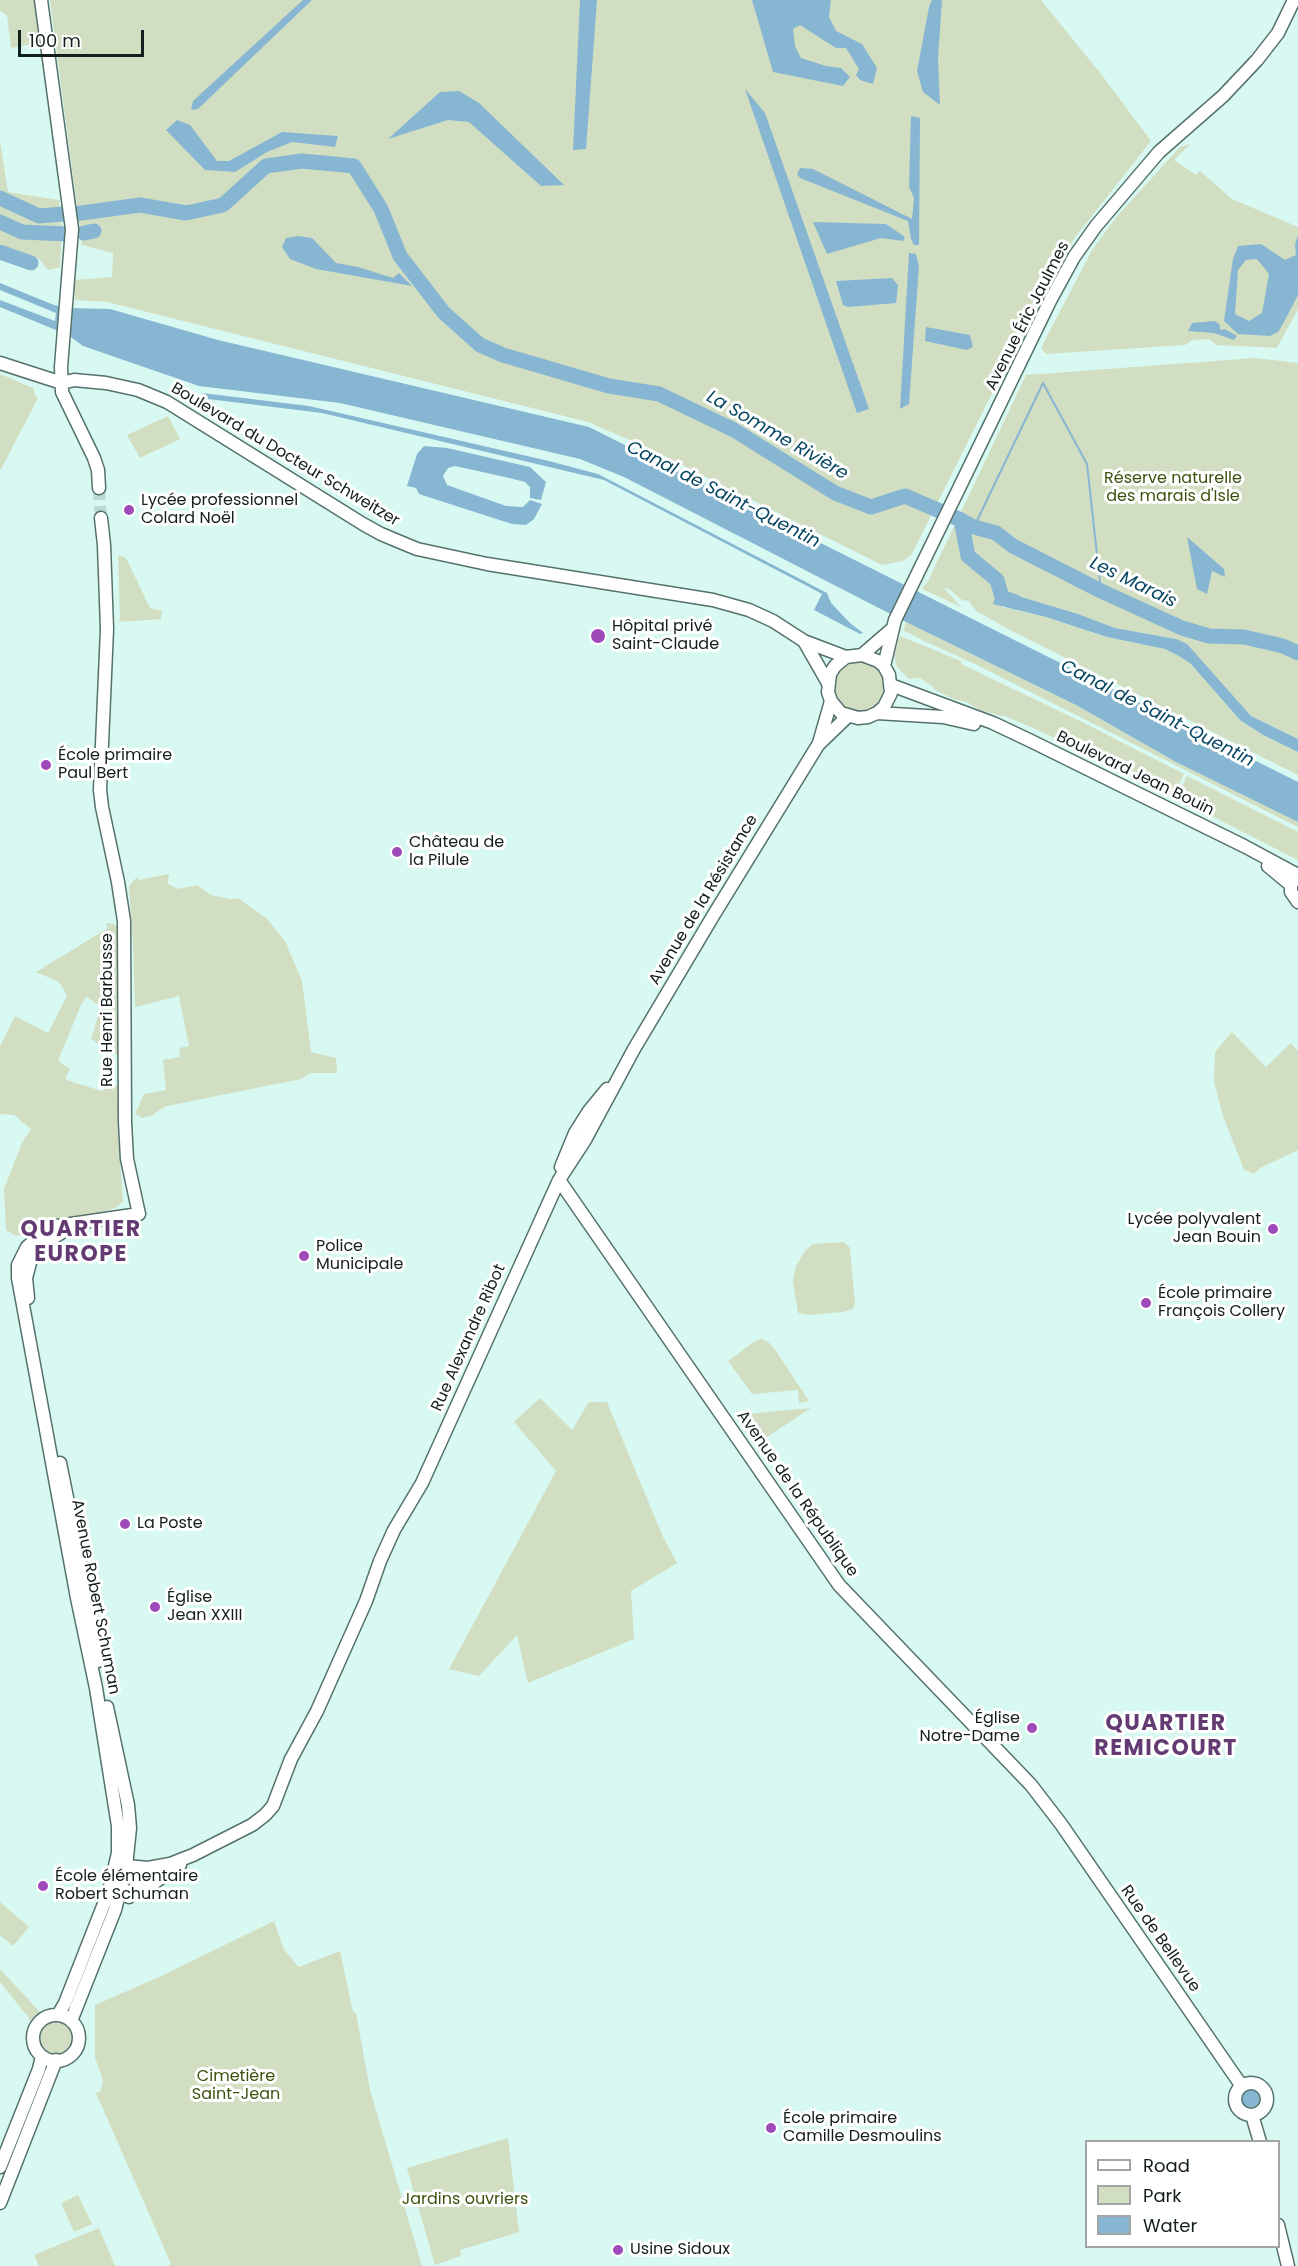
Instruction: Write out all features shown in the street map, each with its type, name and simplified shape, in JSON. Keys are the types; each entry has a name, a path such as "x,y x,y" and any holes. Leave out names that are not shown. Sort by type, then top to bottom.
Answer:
{"main road":[{"path":"41,0 72,229 62,347 62,392 94,458 98,470 99,488"},
{"name":"Avenue Éric Jaulmes","path":"893,625 1050,301 1074,257 1096,226 1159,152 1223,96 1257,60 1278,33 1294,0"},
{"path":"0,363 62,383"},
{"name":"Boulevard du Docteur Schweitzer","path":"62,383 74,380 106,383 138,390 167,402 363,524 417,549 487,564 730,604 773,621 804,642"},
{"name":"Rue Henri Barbusse","path":"101,518 107,629 100,758 102,807 124,921 125,1122 127,1159 139,1214"},
{"path":"862,655 893,625"},
{"path":"878,713 888,700 891,685 884,666 893,625"},
{"path":"804,642 846,657 862,655 870,657 884,666"},
{"path":"804,642 828,683 831,701 818,745"},
{"path":"828,683 835,666 846,657"},
{"path":"891,685 993,723 1011,733"},
{"path":"831,701 841,713 858,718 878,713 944,717 1011,733"},
{"path":"818,745 848,716"},
{"name":"Boulevard Jean Bouin","path":"1011,733 1079,763 1244,846 1296,879"},
{"name":"Avenue de la Résistance","path":"559,1180 562,1162 575,1133 589,1111 620,1074 818,745"},
{"path":"1296,879 1292,896 1298,902"},
{"name":"Rue Alexandre Ribot","path":"193,1855 252,1825 273,1806 281,1789 290,1780 317,1711 366,1601 379,1580 408,1509 422,1483 559,1180"},
{"name":"Avenue de la République","path":"559,1180 839,1585 1023,1776 1051,1810"},
{"name":"Avenue Robert Schuman","path":"71,2021 115,1911 120,1890 121,1866 118,1826 96,1688 77,1598 18,1278 21,1258 35,1238 57,1226 139,1214"},
{"name":"Avenue Robert Schuman","path":"57,2015 65,2003 121,1866 129,1836 128,1805 101,1678 67,1493 49,1420 26,1278 31,1259 42,1245 59,1232 88,1223"},
{"name":"Rue de Bellevue","path":"1051,1810 1241,2085"},
{"path":"129,1836 132,1851 137,1860 153,1867"},
{"path":"121,1866 153,1867 170,1864 193,1855"},
{"path":"115,1911 135,1891 155,1882 193,1855"},
{"path":"120,1890 135,1891"},
{"path":"57,2015 71,2021 78,2034 77,2047 69,2056 56,2061 42,2056 34,2045 34,2032 41,2021 57,2015"},
{"path":"0,2167 42,2056"},
{"path":"0,2203 56,2061"},
{"path":"1255,2083 1266,2092 1265,2107 1257,2114 1243,2113 1236,2106 1234,2097 1241,2085 1255,2083"},
{"path":"1252,2115 1259,2140"},
{"path":"1280,2233 1288,2266"}],"green space":[{"path":"0,0 34,0 41,42 11,48 7,15 0,11"},
{"path":"50,0 1041,0 1151,141 1073,240 1009,359 912,554 903,561 882,565 646,447 588,422 107,302 75,300 74,280 112,277 113,253 82,245"},
{"path":"0,141 8,192 59,200 62,228 60,267 48,270 39,259 0,244"},
{"path":"1190,144 1174,160 1196,175 1200,171 1232,199 1298,227 1298,309 1277,348 1216,345 1209,339 1192,340 1185,345 1046,354 1041,348 1092,250 1118,215 1180,147"},
{"name":"Réserve naturelle des marais d'Isle","path":"1255,358 1298,363 1298,739 1251,716 1176,639 1115,628 1005,592 1002,607 1046,617 1107,637 1165,649 1177,655 1190,663 1240,720 1263,735 1298,752 1298,775 1012,631 976,611 969,601 962,600 949,589 944,588 961,607 922,589 929,579 1026,375"},
{"path":"0,374 33,388 38,398 0,471"},
{"path":"168,416 180,439 140,458 127,435"},
{"path":"118,555 126,558 150,608 162,611 161,619 118,622 120,619"},
{"path":"906,622 1076,705 1176,762 1298,822 1298,827 975,664 924,641 903,630"},
{"path":"900,636 961,661 961,664 1184,774 1173,796 1040,731 1007,717 981,711 967,702 935,690 920,678 909,679 897,667 894,655"},
{"path":"859,661 877,668 884,686 877,704 859,711 841,704 834,686 841,668"},
{"path":"1187,776 1298,832 1298,860 1176,798"},
{"path":"169,874 168,884 178,889 197,885 211,895 238,898 267,919 285,941 302,981 311,1052 336,1058 337,1073 310,1073 301,1079 167,1106 143,1118 135,1114 144,1094 166,1090 163,1060 180,1057 179,1048 189,1046 179,996 135,1007 129,886 137,877 139,880"},
{"path":"105,923 114,924 120,931 122,1058 91,1039 101,1007 86,996 58,1061 70,1069 65,1078 69,1081 102,1091 107,1084 118,1086 118,1134 123,1201 117,1207 106,1211 51,1220 24,1236 14,1235 6,1230 4,1189 22,1143 31,1129 14,1115 0,1114 0,1046 15,1016 48,1033 67,996 57,981 36,972 108,928"},
{"path":"1232,1032 1266,1067 1291,1043 1298,1051 1298,1150 1260,1168 1254,1174 1244,1170 1223,1116 1214,1082 1215,1052"},
{"path":"844,1242 850,1248 855,1304 853,1309 810,1315 798,1313 793,1282 795,1268 805,1251 813,1244"},
{"path":"762,1339 774,1348 809,1401 799,1403 798,1390 752,1394 728,1361 755,1341"},
{"path":"540,1398 572,1430 589,1402 607,1402 663,1537 677,1563 631,1591 634,1639 528,1683 517,1635 479,1676 449,1669 556,1471 514,1422"},
{"path":"811,1408 755,1445 735,1415"},
{"path":"0,1902 29,1927 13,1946 0,1935"},
{"name":"Cimetière Saint-Jean","path":"274,1921 284,1950 299,1967 340,1951 353,2012 356,2013 370,2090 422,2266 168,2266 171,2264 96,2093 101,2091 103,2080 95,2058 95,2005 159,1977"},
{"path":"0,1969 41,2013 32,2022 0,1982"},
{"path":"56,2022 67,2027 72,2038 67,2049 56,2054 45,2049 40,2038 45,2027"},
{"name":"Jardins ouvriers","path":"508,2138 519,2232 460,2250 461,2256 435,2265 407,2168"},
{"path":"78,2195 92,2224 74,2232 61,2203"},
{"path":"99,2228 115,2266 39,2266 34,2255"}],"water":[{"path":"303,0 312,0 198,109 191,110 193,101"},
{"path":"580,0 597,0 586,149 573,150"},
{"path":"752,0 831,0 829,17 836,31 862,44 877,68 873,84 860,80 856,75 859,69 846,48 836,48 800,25 793,29 795,46 801,58 841,68 850,77 843,86 773,72"},
{"path":"932,0 942,0 938,59 940,105 923,92 917,71"},
{"path":"745,89 765,113 869,409 857,413"},
{"path":"459,91 479,103 564,185 541,186 469,122 448,120 388,139 440,92"},
{"path":"911,116 920,118 919,245 914,245 911,239 908,221 800,178 797,174 800,168 813,169 912,219 914,198 909,187"},
{"path":"177,120 190,125 217,161 229,161 282,132 338,136 335,147 292,142 267,152 235,172 205,170 166,130"},
{"path":"813,222 886,224 905,237 903,241 881,238 827,254"},
{"path":"1298,235 1298,295 1278,332 1270,336 1238,334 1224,321 1233,259 1238,246 1261,244 1285,260 1296,255 1295,245","holes":["1257,259 1269,274 1262,313 1249,321 1235,314 1238,270 1246,260"]},
{"path":"297,236 312,238 336,263 393,278 399,273 412,286 316,269 290,259 282,247 286,238"},
{"path":"909,253 916,254 919,266 909,404 900,409"},
{"path":"892,278 898,285 896,303 848,307 843,305 836,281"},
{"name":"Canal de Saint-Quentin","path":"0,283 54,305 70,308 110,309 218,340 589,427 1298,782 1298,822 1176,762 1076,705 906,622 624,477 580,459 340,403 199,386 83,346 68,335 0,307 0,300 55,321 56,313 0,290"},
{"path":"1215,321 1220,325 1220,330 1225,329 1237,336 1234,340 1214,333 1188,331 1192,323"},
{"path":"926,327 970,335 973,347 967,350 925,341"},
{"path":"202,393 309,406 598,474 827,593 831,603 863,633 860,634 814,610 822,594 604,480 322,413 200,398"},
{"path":"424,446 447,448 530,467 546,482 541,500 530,498 530,487 525,482 505,477 455,466 448,468 443,476 447,485 506,506 523,507 530,500 542,504 534,519 526,525 512,524 419,494 416,488 407,486 417,454"},
{"path":"1187,537 1224,569 1225,577 1212,571 1207,594 1197,589"},
{"path":"1005,592 1115,628 1176,639 1187,644 1251,716 1298,739 1298,752 1263,735 1240,720 1190,663 1177,655 1165,649 1107,637 1046,617 993,604 996,594"},
{"path":"1250,2088 1257,2091 1260,2098 1257,2105 1250,2108 1243,2105 1240,2098 1243,2091"}],"waterway":[{"name":"La Somme Rivière","path":"74,214 140,205 186,213 223,205 266,166 302,161 354,166 381,209 400,256 444,313 480,345 503,355 609,386 659,394 734,430 835,493 871,507 905,496 961,520 968,556 997,580 1002,597 1015,602"},
{"name":"La Somme Rivière","path":"0,198 39,216 63,214"},
{"path":"0,222 22,232 67,234"},
{"path":"84,233 94,231"},
{"path":"0,252 31,263"},
{"path":"974,527 1043,383 1087,464 1101,591"},
{"name":"Les Marais","path":"961,520 974,527 996,533 1013,546 1101,591 1182,628 1209,636 1244,637 1283,646 1298,653"}],"tunnel":[{"path":"99,488 101,518"}],"place":[{"name":"Lycée professionnel Colard Noël","path":"129,510"},
{"name":"Hôpital privé Saint-Claude","path":"598,636"},
{"name":"École primaire Paul Bert","path":"46,765"},
{"name":"Château de la Pilule","path":"397,852"},
{"name":"Lycée polyvalent Jean Bouin","path":"1273,1229"},
{"name":"Police Municipale","path":"304,1256"},
{"name":"École primaire François Collery","path":"1146,1303"},
{"name":"La Poste","path":"125,1524"},
{"name":"Église Jean XXIII","path":"155,1607"},
{"name":"Église Notre-Dame","path":"1032,1728"},
{"name":"École élémentaire Robert Schuman","path":"43,1886"},
{"name":"École primaire Camille Desmoulins","path":"771,2128"},
{"name":"Usine Sidoux","path":"618,2250"}],"district":[{"name":"QUARTIER EUROPE","path":"81,1242"},
{"name":"QUARTIER REMICOURT","path":"1166,1736"}]}
